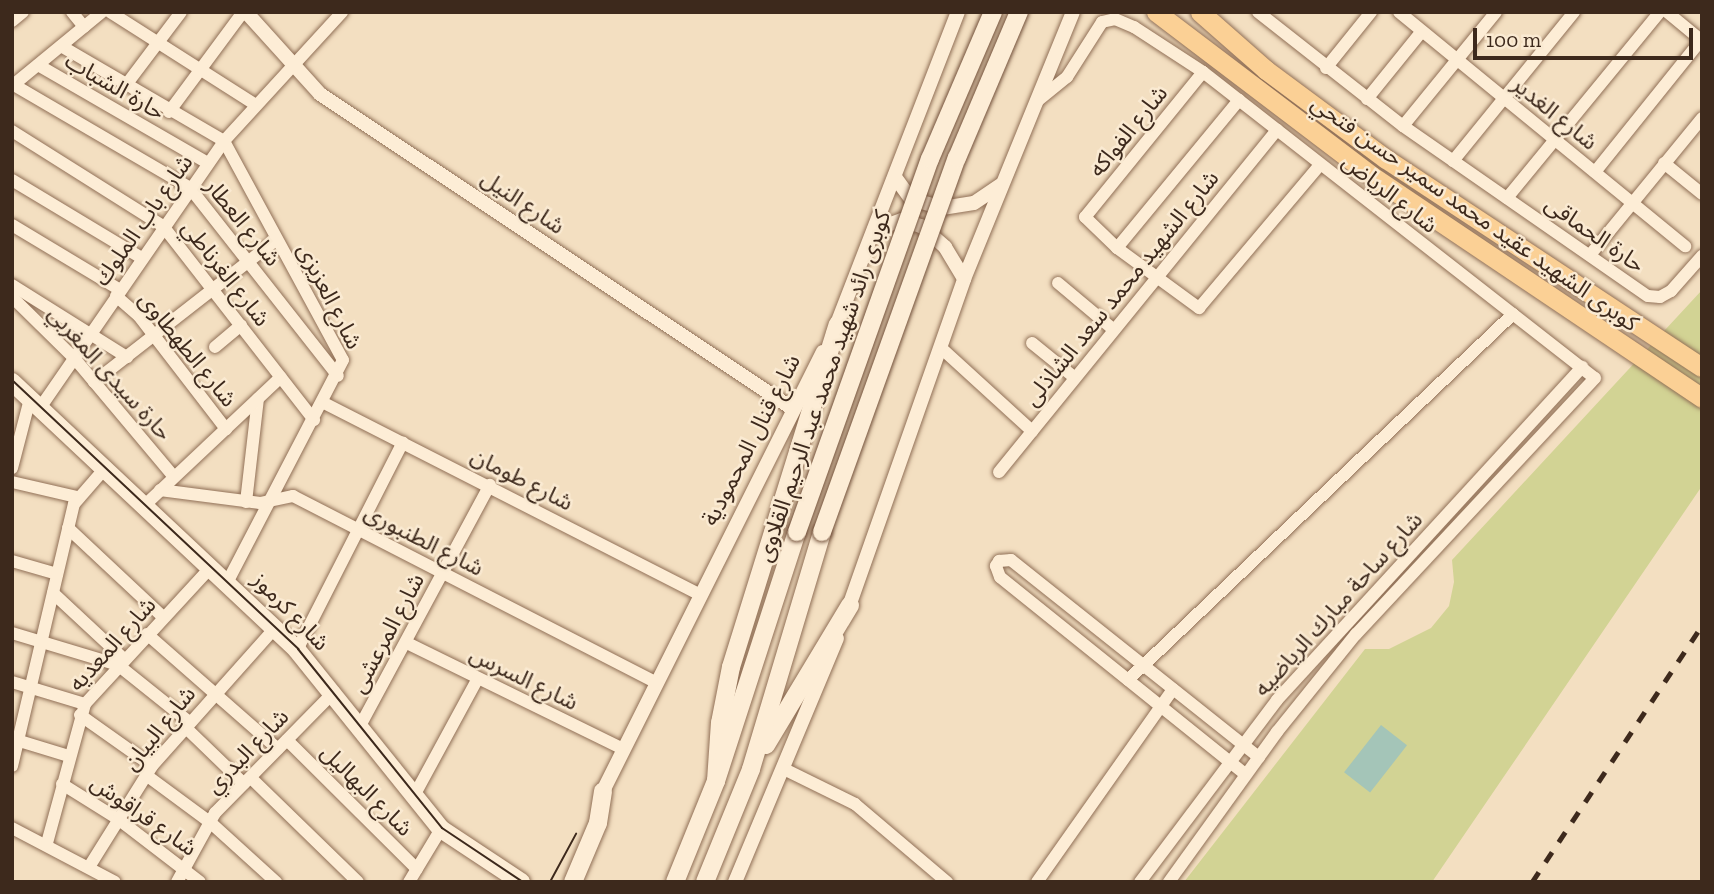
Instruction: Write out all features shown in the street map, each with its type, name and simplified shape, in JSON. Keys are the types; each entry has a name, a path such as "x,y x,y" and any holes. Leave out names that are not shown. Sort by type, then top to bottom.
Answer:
{"main road":[{"name":"كوبرى رائد شهيد محمد عبد الرحيم القلاوى","path":"716,781 797,532 930,159 992,12"},
{"name":"كوبرى رائد شهيد محمد عبد الرحيم القلاوى","path":"751,769 822,532 957,158 1019,12"},
{"name":"كوبرى الشهيد عقيد محمد سمير حسن فتحي","path":"1156,12 1403,198 1702,398"},
{"name":"كوبرى الشهيد عقيد محمد سمير حسن فتحي","path":"1200,12 1220,31 1387,159 1702,367"},
{"path":"675,882 716,781 720,723 731,667 838,324"},
{"name":"شارع كرموز","path":"24,397 146,504 297,650 334,692 441,829 521,882"},
{"path":"705,882 751,769 850,605"},
{"name":"شارع قنال المحمودية","path":"573,882 598,823 603,791"}],"street":[{"path":"12,20 23,12"},
{"path":"72,12 84,27"},
{"path":"13,86 102,12"},
{"path":"110,12 256,105"},
{"path":"126,85 181,12"},
{"path":"170,112 245,12"},
{"name":"شارع النيل","path":"245,12 320,94 793,409"},
{"name":"شارع باب الملوك","path":"24,397 75,359 163,226 224,141 342,12"},
{"name":"شارع قنال المحمودية","path":"603,791 838,324 958,12"},
{"path":"736,882 786,770 850,605 964,279 1073,12"},
{"name":"حارة الحماقى","path":"1258,12 1403,126 1642,292 1660,297 1702,256"},
{"path":"1326,68 1371,12"},
{"name":"شارع الغدير","path":"1399,12 1685,246"},
{"path":"1403,126 1496,12"},
{"path":"1453,161 1574,12"},
{"path":"1507,198 1660,12"},
{"path":"1595,172 1701,41 1667,12"},
{"name":"شارع الرياض","path":"1036,102 1067,77 1099,25 1111,19 1154,37 1203,72 1595,378"},
{"path":"1367,99 1422,31"},
{"path":"61,46 170,112 224,141"},
{"name":"حارة الشباب","path":"38,65 208,163"},
{"name":"شارع الفواكه","path":"1117,248 1085,217 1203,72"},
{"name":"شارع العطار","path":"13,86 190,188 338,376"},
{"path":"1239,100 1117,248 1155,279 1195,308 1201,307 1320,165"},
{"path":"1590,255 1664,163 1700,124"},
{"name":"شارع الشهيد محمد سعد الشاذلى","path":"999,472 1276,130"},
{"name":"شارع الغرناطي","path":"12,131 163,226 314,420"},
{"name":"شارع العزيزى","path":"224,141 343,360 338,376 228,581"},
{"path":"1664,163 1702,194"},
{"path":"895,177 911,199 942,208 974,203 1001,185"},
{"path":"12,180 142,258"},
{"path":"874,230 902,220 921,226 946,247 964,279"},
{"name":"شارع الطهطاوى","path":"12,225 118,293 226,429"},
{"path":"94,382 277,239"},
{"path":"1058,283 1114,330"},
{"path":"12,285 92,332 127,357"},
{"name":"حارة سيدى المغربي","path":"12,298 75,359 174,477"},
{"path":"1128,680 1513,314"},
{"path":"215,347 241,325"},
{"path":"1032,343 1074,378"},
{"path":"940,347 1032,431"},
{"name":"شارع ساحة مبارك الرياضيه","path":"1140,882 1277,700 1582,367"},
{"path":"146,504 281,377"},
{"name":"شارع ساحة مبارك الرياضيه","path":"1169,882 1245,774 1356,635 1595,378"},
{"path":"12,468 24,397"},
{"path":"246,502 258,399"},
{"name":"شارع طومان","path":"324,402 701,595"},
{"path":"297,650 403,442"},
{"path":"12,766 15,739 31,688 77,497 106,467"},
{"path":"12,482 77,497"},
{"name":"شارع المرعشى","path":"360,726 490,485"},
{"name":"شارع الطنبورى","path":"160,490 246,502 272,501 293,496 657,682"},
{"path":"68,528 163,617"},
{"path":"1245,774 1000,577 996,566 999,561 1011,560 1259,757"},
{"path":"12,561 57,574"},
{"name":"شارع المعديه","path":"47,844 83,709 121,662 211,567"},
{"path":"52,593 121,662 358,882"},
{"name":"شارع البيان","path":"89,867 149,771 186,723 275,628"},
{"path":"12,633 121,662"},
{"name":"شارع البهاليل","path":"147,634 283,745 417,869"},
{"name":"شارع السرس","path":"407,643 477,680 623,749"},
{"path":"414,796 477,680"},
{"path":"12,682 83,709 149,771 276,882"},
{"path":"1037,882 1173,688"},
{"name":"شارع البدري","path":"177,882 211,823 334,692"},
{"path":"15,739 69,756"},
{"path":"786,770 842,796 947,882"},
{"name":"شارع قراقوش","path":"62,784 118,819 200,882"},
{"path":"12,828 115,882"},
{"path":"410,882 441,829"}],"green space":[{"path":"1702,290 1702,486 1432,882 1184,882 1365,649 1389,649 1431,628 1449,606 1454,582 1452,560"}],"shaded area":[{"path":"1381,725 1407,745 1370,793 1344,772"}],"tram line":[{"path":"12,380 298,649 442,828 523,882"},
{"path":"550,882 576,834"}],"railway":[{"path":"1532,882 1702,625"}]}
